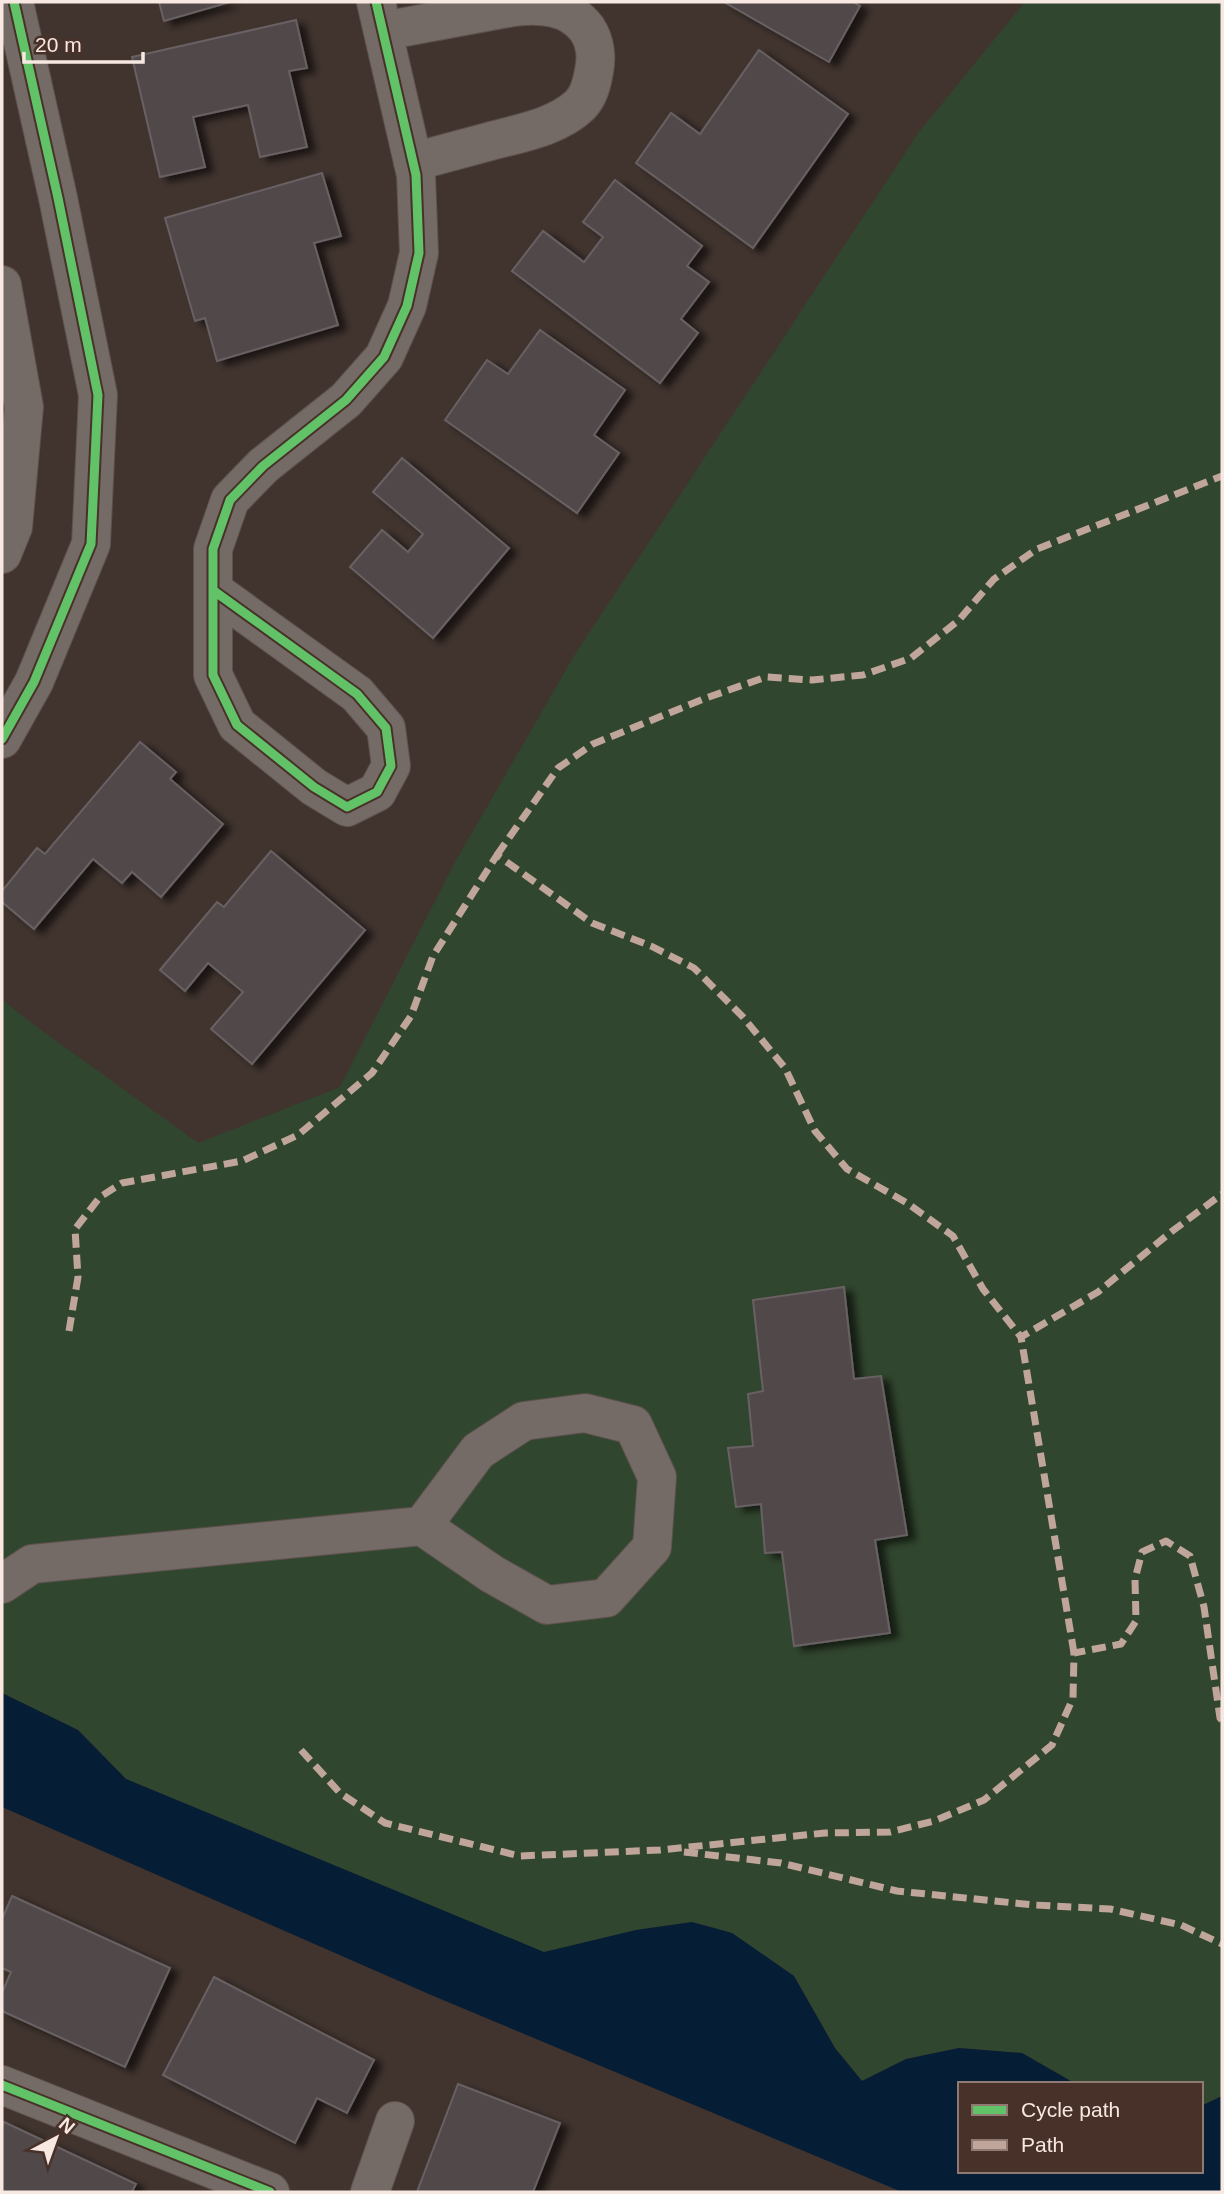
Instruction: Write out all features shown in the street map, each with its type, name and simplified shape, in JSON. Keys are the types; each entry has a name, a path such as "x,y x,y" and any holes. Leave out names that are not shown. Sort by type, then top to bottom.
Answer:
{"street":[{"path":"2,739 34,682 91,544 98,395 14,2"},
{"path":"214,591 357,694 386,728 391,766 377,792 347,807 314,787 237,725 213,675 213,548 230,500 263,466 346,400 384,357 407,306 419,253 416,175 413,162 380,16 541,6 570,13 582,23 591,35 595,67 591,87 582,103 565,116 542,127 413,162"},
{"path":"2,285 24,407 13,527 2,554"},
{"path":"12,1566 422,1526 492,1574 547,1605 606,1598 652,1547 657,1477 633,1425 585,1413 524,1421 478,1451 422,1526"},
{"path":"2,2085 270,2192"},
{"path":"370,2192 395,2121"}],"green space":[{"path":"1025,2 1222,2 1222,2096 1203,2105 1203,2082 1073,2082 1022,2053 959,2048 906,2059 862,2081 835,2048 794,1976 732,1933 692,1922 636,1930 544,1953 126,1779 78,1730 2,1693 2,999 198,1143 340,1087 454,864 574,656 919,132"}],"water":[{"path":"2,1693 78,1730 126,1779 544,1952 636,1930 692,1922 732,1933 794,1976 835,2048 862,2081 906,2059 959,2048 1022,2053 1073,2082 958,2082 958,2173 1203,2173 1203,2105 1222,2096 1222,2192 902,2192 431,1995 2,1807"}],"building":[{"path":"159,2 230,2 164,21"},
{"path":"724,2 853,2 860,6 829,62"},
{"path":"296,20 307,68 289,71 307,147 260,157 248,105 193,117 205,167 160,177 132,57"},
{"path":"759,50 848,114 753,248 636,163 671,113 700,134"},
{"path":"322,173 341,236 314,243 338,325 217,361 205,318 195,321 165,218"},
{"path":"615,180 702,246 687,266 709,282 681,319 698,333 660,383 512,271 543,231 584,262 603,237 583,222"},
{"path":"540,330 625,390 594,435 619,453 577,513 445,420 487,360 508,374"},
{"path":"402,458 509,548 433,638 350,567 382,530 408,552 423,534 373,492"},
{"path":"140,742 176,772 170,779 223,824 161,897 132,872 122,883 93,859 34,929 2,902 2,891 37,848 45,854"},
{"path":"271,851 365,930 252,1064 211,1029 243,992 208,963 185,991 160,970 217,902 224,907"},
{"path":"844,1287 854,1379 881,1376 907,1535 875,1540 890,1633 794,1646 782,1552 765,1553 761,1504 736,1507 728,1448 753,1446 748,1394 763,1391 753,1300"},
{"path":"12,1896 170,1968 125,2067 2,2011 2,1993 11,1972 2,1968 2,1919"},
{"path":"214,1977 374,2060 347,2113 317,2098 295,2143 163,2075"},
{"path":"458,2084 560,2123 533,2192 417,2192"},
{"path":"4,2122 136,2184 132,2192 2,2192"}],"marked path":[{"path":"497,855 558,768 593,744 766,677 812,680 863,675 911,658 959,620 994,579 1037,549 1222,476"},
{"path":"69,1331 78,1277 75,1229 100,1197 122,1183 242,1161 298,1135 372,1073 411,1016 433,956 497,855 592,923 651,946 694,968 743,1017 785,1068 815,1131 847,1169 907,1203 953,1236 983,1289 1021,1337"},
{"path":"1074,1653 1021,1337 1098,1292 1222,1194"},
{"path":"301,1750 340,1793 385,1823 520,1856 660,1850 825,1833 890,1832 934,1821 984,1800 1052,1745 1073,1698 1074,1653 1121,1644 1136,1621 1135,1579 1142,1552 1166,1541 1190,1556 1204,1607 1222,1720"},
{"path":"684,1852 781,1863 897,1891 1034,1905 1110,1909 1181,1925 1222,1944"}],"cycle path":[{"path":"2,739 34,682 91,544 98,395 14,2"},
{"path":"214,591 357,694 386,728 391,766 377,792 347,807 314,787 237,725 213,675 213,549 230,500 263,466 346,400 384,357 407,306 419,253 416,175 376,2"},
{"path":"2,2085 270,2192"}]}
